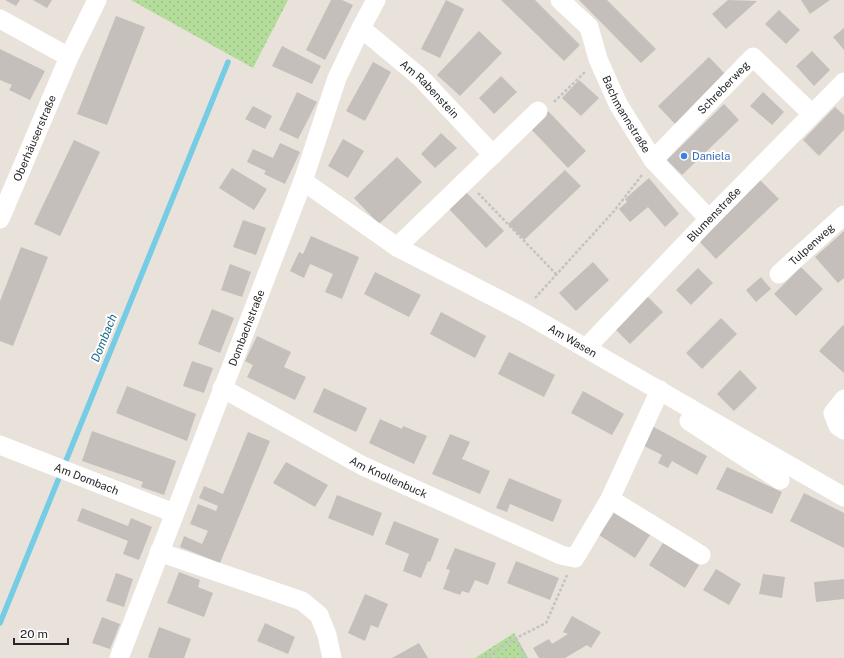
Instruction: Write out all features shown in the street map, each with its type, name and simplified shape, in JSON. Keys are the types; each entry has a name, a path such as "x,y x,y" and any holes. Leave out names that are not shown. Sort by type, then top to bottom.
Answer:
{"street":[{"name":"Oberhäuserstraße","path":"0,219 70,57 97,0"},
{"name":"Dombachstraße","path":"119,658 302,182 337,78 376,0"},
{"name":"Bachmannstraße","path":"560,0 590,28 598,59 618,104 653,160 709,219"},
{"path":"0,19 70,57"},
{"name":"Am Rabenstein","path":"361,28 421,78 493,155"},
{"name":"Schreberweg","path":"653,160 752,57 812,114"},
{"name":"Blumenstraße","path":"586,348 709,219 844,82"},
{"path":"397,247 538,111"},
{"name":"Am Wasen","path":"302,182 397,247 523,312 586,348 658,395 844,497"},
{"name":"Tulpenweg","path":"780,274 844,215"},
{"name":"Am Knollenbuck","path":"222,388 363,466 568,556"},
{"path":"568,556 610,499 658,395 780,480"},
{"path":"844,399 832,413 838,426 844,430"},
{"name":"Am Dombach","path":"0,445 174,513"},
{"path":"610,499 701,555"},
{"path":"159,552 302,602 319,615 327,635 332,658"}],"path":[{"path":"538,111 553,103 598,59"},
{"path":"523,312 614,211 653,160"},
{"path":"466,181 556,275"},
{"path":"485,658 516,638 546,623 568,556"},
{"path":"516,638 526,658"}],"green space":[{"path":"131,0 288,0 253,68"},
{"path":"514,633 528,658 475,658"}],"building":[{"path":"5,0 20,0 16,6"},
{"path":"33,0 52,0 47,8"},
{"path":"331,0 342,0 353,5 325,60 306,50"},
{"path":"446,0 464,9 440,58 421,49"},
{"path":"501,0 535,0 580,45 564,61"},
{"path":"579,0 607,0 656,49 641,63"},
{"path":"728,0 757,1 726,29 712,14"},
{"path":"801,0 830,0 810,14"},
{"path":"779,10 800,30 786,44 765,24"},
{"path":"116,16 145,27 107,125 77,114"},
{"path":"844,28 844,50 833,37"},
{"path":"479,31 502,53 460,96 437,75"},
{"path":"282,46 321,66 312,84 272,66"},
{"path":"0,49 45,71 30,100 9,90 12,85 0,80"},
{"path":"812,51 830,70 814,86 796,66"},
{"path":"709,57 727,76 676,125 658,106"},
{"path":"373,62 391,72 365,121 346,111"},
{"path":"501,76 517,92 494,114 479,98"},
{"path":"579,80 599,98 581,116 562,98"},
{"path":"297,92 317,102 298,139 279,130"},
{"path":"763,92 784,112 772,125 750,106"},
{"path":"724,104 739,120 682,175 667,160"},
{"path":"253,106 272,116 265,129 245,119"},
{"path":"835,107 844,115 844,130 819,156 803,140"},
{"path":"548,111 586,151 568,168 530,128"},
{"path":"441,133 457,148 435,168 421,154"},
{"path":"343,139 364,151 348,178 328,166"},
{"path":"74,140 100,152 60,236 34,224"},
{"path":"280,143 300,152 285,184 264,174 266,171 247,162 253,149 273,158"},
{"path":"397,157 422,182 379,224 354,198"},
{"path":"232,168 267,189 254,210 219,188"},
{"path":"565,170 581,186 524,240 508,224"},
{"path":"649,178 679,214 665,227 648,207 630,222 619,209 627,202 625,199"},
{"path":"760,180 779,199 716,259 698,240"},
{"path":"465,191 504,231 486,248 448,208"},
{"path":"243,220 266,228 256,255 233,247"},
{"path":"844,231 844,278 838,283 815,257"},
{"path":"311,236 359,257 342,299 325,292 333,274 310,264 304,278 290,271 299,252 303,254"},
{"path":"21,247 48,257 13,346 0,341 0,301"},
{"path":"593,262 609,280 576,311 559,293"},
{"path":"230,264 251,272 242,297 221,290"},
{"path":"801,267 823,289 796,316 774,294"},
{"path":"698,268 713,283 691,305 676,290"},
{"path":"375,272 421,295 409,317 364,294"},
{"path":"761,277 771,289 756,302 746,290"},
{"path":"647,296 663,312 630,344 614,328"},
{"path":"212,309 234,318 220,353 198,344"},
{"path":"441,312 486,336 475,358 430,334"},
{"path":"721,318 737,334 702,369 686,353"},
{"path":"843,325 844,326 844,373 819,351"},
{"path":"257,336 291,352 284,367 306,377 295,400 247,377 253,365 245,361"},
{"path":"509,352 555,375 544,397 498,374"},
{"path":"192,361 213,368 204,393 183,386"},
{"path":"740,370 757,388 734,411 717,394"},
{"path":"127,386 196,414 187,441 116,413"},
{"path":"324,388 367,408 356,432 313,412"},
{"path":"583,391 624,414 612,435 571,413"},
{"path":"380,419 402,429 403,426 427,436 414,464 369,443"},
{"path":"652,426 707,456 697,475 672,461 668,468 658,463 662,455 642,445"},
{"path":"92,431 176,461 164,495 141,487 143,482 82,461"},
{"path":"248,432 270,441 220,563 180,547 184,536 202,544 208,531 190,524 198,504 216,511 218,506 199,498 204,486 223,494"},
{"path":"450,434 470,442 462,459 490,471 480,494 432,474"},
{"path":"286,462 328,485 315,507 273,483"},
{"path":"727,467 782,492 772,514 716,489"},
{"path":"509,478 562,500 553,522 510,504 507,512 496,508"},
{"path":"804,493 844,513 844,548 790,521"},
{"path":"337,495 382,513 373,536 328,518"},
{"path":"82,508 128,526 131,518 152,527 139,560 123,554 128,541 77,521"},
{"path":"614,513 650,535 635,558 599,535"},
{"path":"394,521 439,539 430,562 428,561 421,578 403,571 409,554 385,544"},
{"path":"663,543 699,565 685,588 649,565"},
{"path":"455,548 496,563 488,585 475,580 469,593 462,591 460,595 443,589 450,570 446,569"},
{"path":"516,561 559,578 550,600 507,583"},
{"path":"716,569 741,584 729,605 703,590"},
{"path":"179,572 200,580 198,587 213,593 204,617 167,603"},
{"path":"116,573 133,579 124,607 106,601"},
{"path":"763,574 785,577 782,598 759,594"},
{"path":"844,579 844,599 816,602 814,582"},
{"path":"365,594 388,604 378,628 371,625 365,641 348,633"},
{"path":"572,616 601,632 591,648 587,645 565,658 539,658 533,648 549,639 552,644 568,634 563,632"},
{"path":"102,617 120,624 110,649 92,643"},
{"path":"265,623 295,637 288,654 257,641"},
{"path":"159,627 191,639 184,658 148,657"},
{"path":"419,643 428,658 392,658"}],"waterway":[{"name":"Dombach","path":"0,623 228,62"}],"place":[{"name":"Daniela","path":"684,156"}]}
